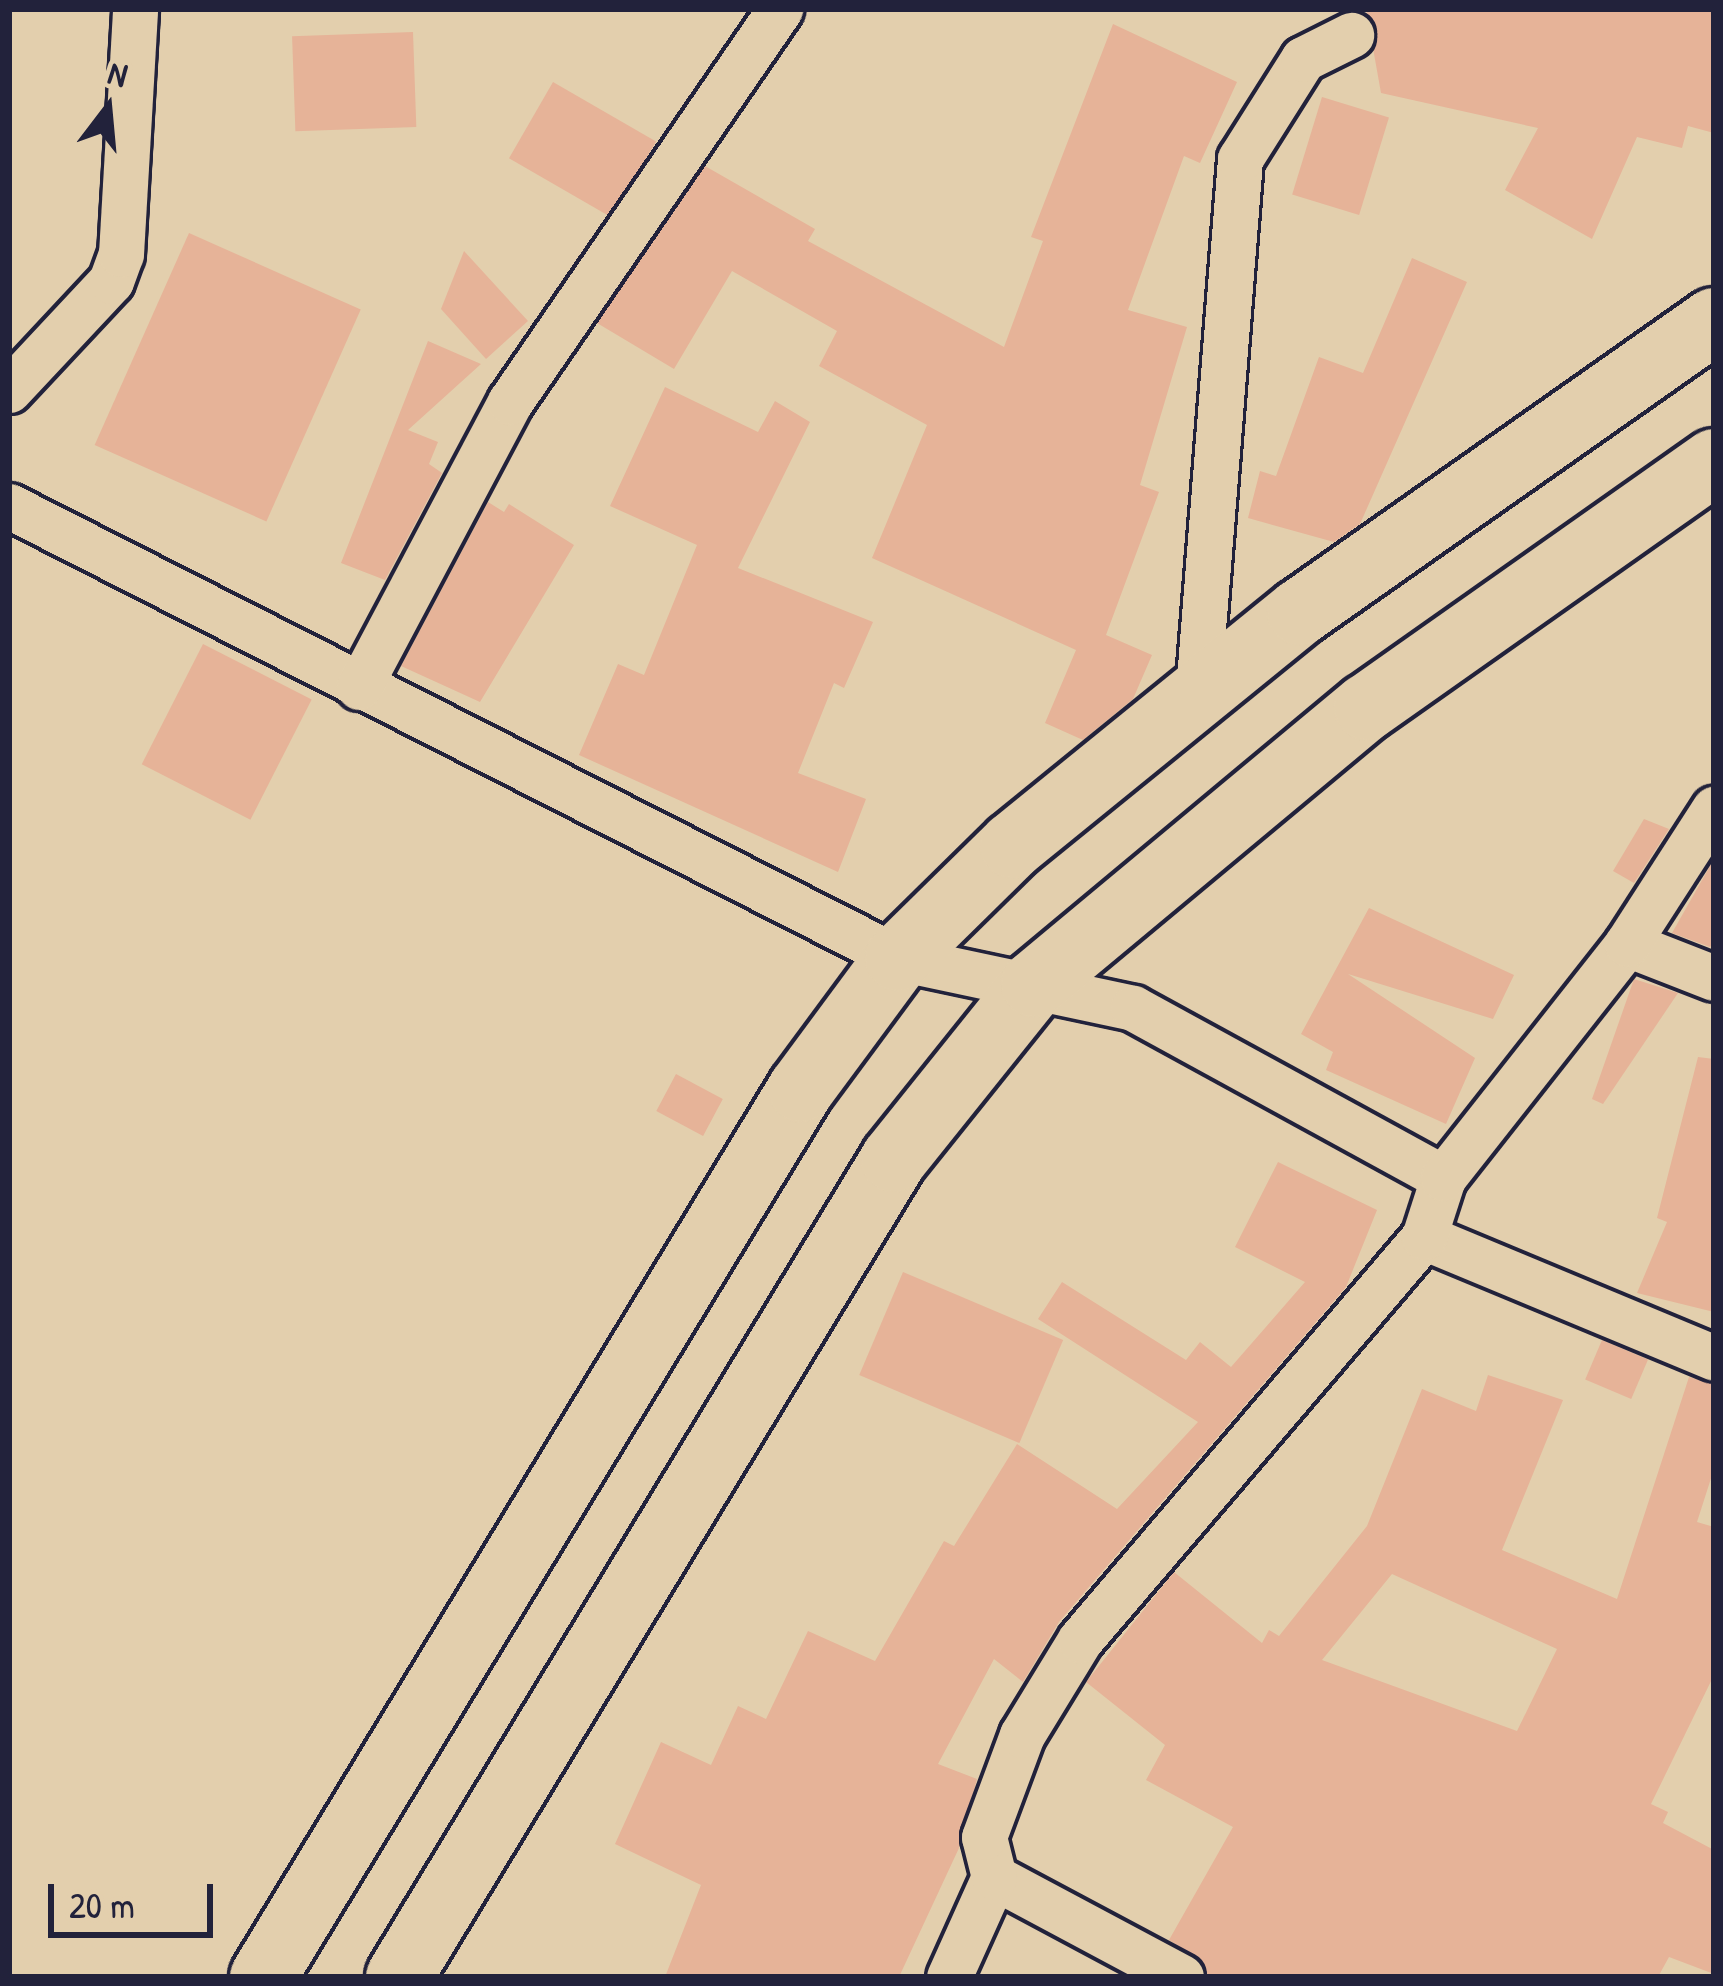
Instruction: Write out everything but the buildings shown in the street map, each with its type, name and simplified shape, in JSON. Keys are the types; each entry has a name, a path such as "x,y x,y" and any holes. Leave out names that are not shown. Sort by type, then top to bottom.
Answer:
{"main road":[{"path":"263,1977 801,1089 898,958 1013,845 1198,692 1714,321"},
{"path":"399,1977 894,1159 1034,984 1367,707 1714,462"}],"street":[{"path":"9,390 111,281 121,254 135,9"},
{"path":"359,687 534,363 780,9"},
{"path":"1198,692 1240,159 1303,59 1351,35"},
{"path":"9,506 898,958 1133,1008 1443,1178"},
{"path":"949,1977 994,1876 984,1837 1022,1735 1080,1640 1424,1237 1443,1178 1627,944 1714,809"},
{"path":"1627,944 1714,978"},
{"path":"1424,1237 1714,1358"},
{"path":"994,1876 1181,1977"}]}
